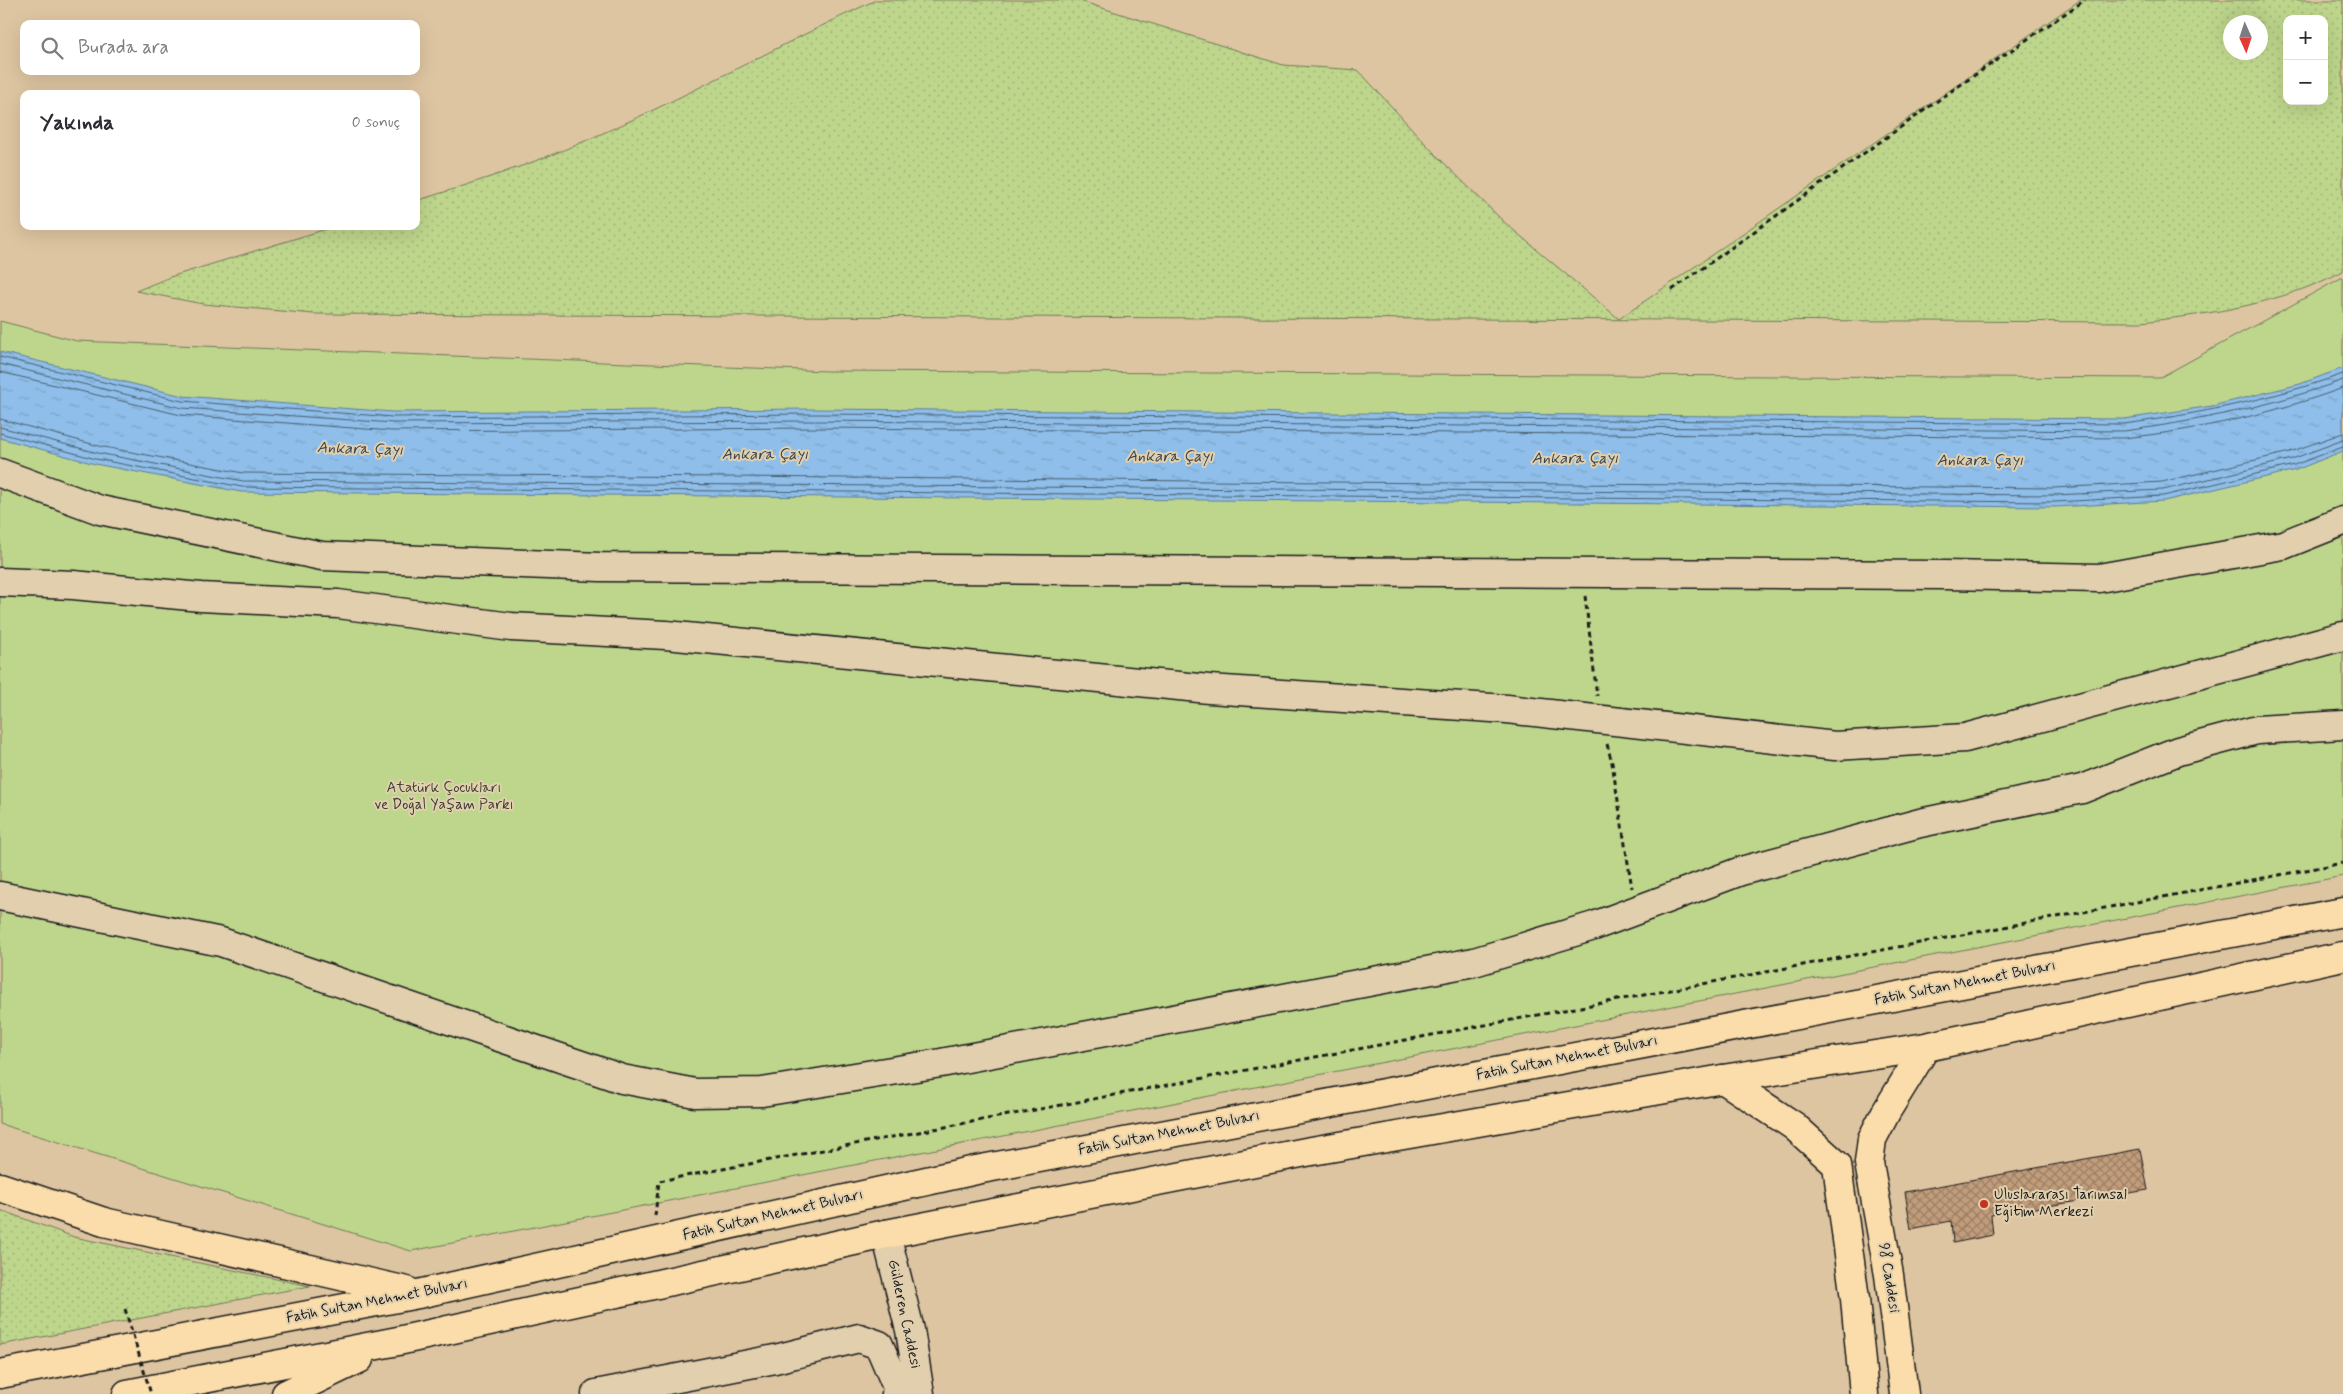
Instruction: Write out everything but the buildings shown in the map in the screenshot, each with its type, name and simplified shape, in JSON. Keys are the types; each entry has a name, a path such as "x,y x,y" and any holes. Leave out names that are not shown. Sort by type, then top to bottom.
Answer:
{"main road":[{"name":"Fatih Sultan Mehmet Bulvarı","path":"0,1374 418,1294 976,1170 2343,912"},
{"path":"127,1394 398,1341 886,1234 1297,1153 1723,1079 1926,1047 2343,956"},
{"name":"98 Caddesi","path":"1904,1394 1889,1275 1869,1163 1872,1139 1886,1112 1926,1047"},
{"path":"1723,1079 1794,1126 1837,1165 1855,1299 1864,1394"},
{"path":"1837,1165 1869,1163"},
{"path":"0,1187 104,1222 418,1294"},
{"path":"286,1394 398,1341"}],"street":[{"path":"0,473 100,510 322,556 600,568 1944,575 2099,578 2283,546 2343,521"},
{"path":"0,582 74,585 201,597 338,604 512,627 666,635 1209,689 1507,709 1835,746 1965,738 2343,636"},
{"path":"0,896 221,942 622,1079 695,1093 762,1092 941,1063 1474,962 1594,926 1741,871 1920,822 2082,789 2178,751 2257,730 2343,725"},
{"name":"Gülderen Caddesi","path":"886,1234 910,1330 920,1394"},
{"path":"596,1394 699,1384 775,1359 859,1338 879,1344 896,1387 896,1394"}],"path":[{"path":"1672,290 1950,92 2086,0"},
{"path":"652,1242 659,1181 2343,863"},
{"path":"125,1309 151,1394"}],"green space":[{"path":"876,0 1077,0 1283,65 1358,70 1436,155 1504,222 1619,319 2080,0 2343,0 2343,271 2295,292 2270,300 2219,311 2141,322 314,314 203,304 136,291 170,277 323,230 420,230 420,200 522,166 622,125"},
{"name":"Atatürk Çocukları ve Doğal Yaşam Parkı","path":"2343,277 2343,876 411,1251 0,1124 0,321 77,341 827,371 2159,378"},
{"path":"0,1210 74,1237 310,1286 0,1345"}],"water":[{"name":"Ankara Çayı","path":"0,352 183,396 393,412 815,409 2124,419 2212,406 2300,384 2343,368 2343,451 2296,470 2164,501 2055,507 241,492 95,464 0,438"}],"place":[{"name":"Uluslararası Tarımsal Eğitim Merkezi","path":"1984,1204"}]}
